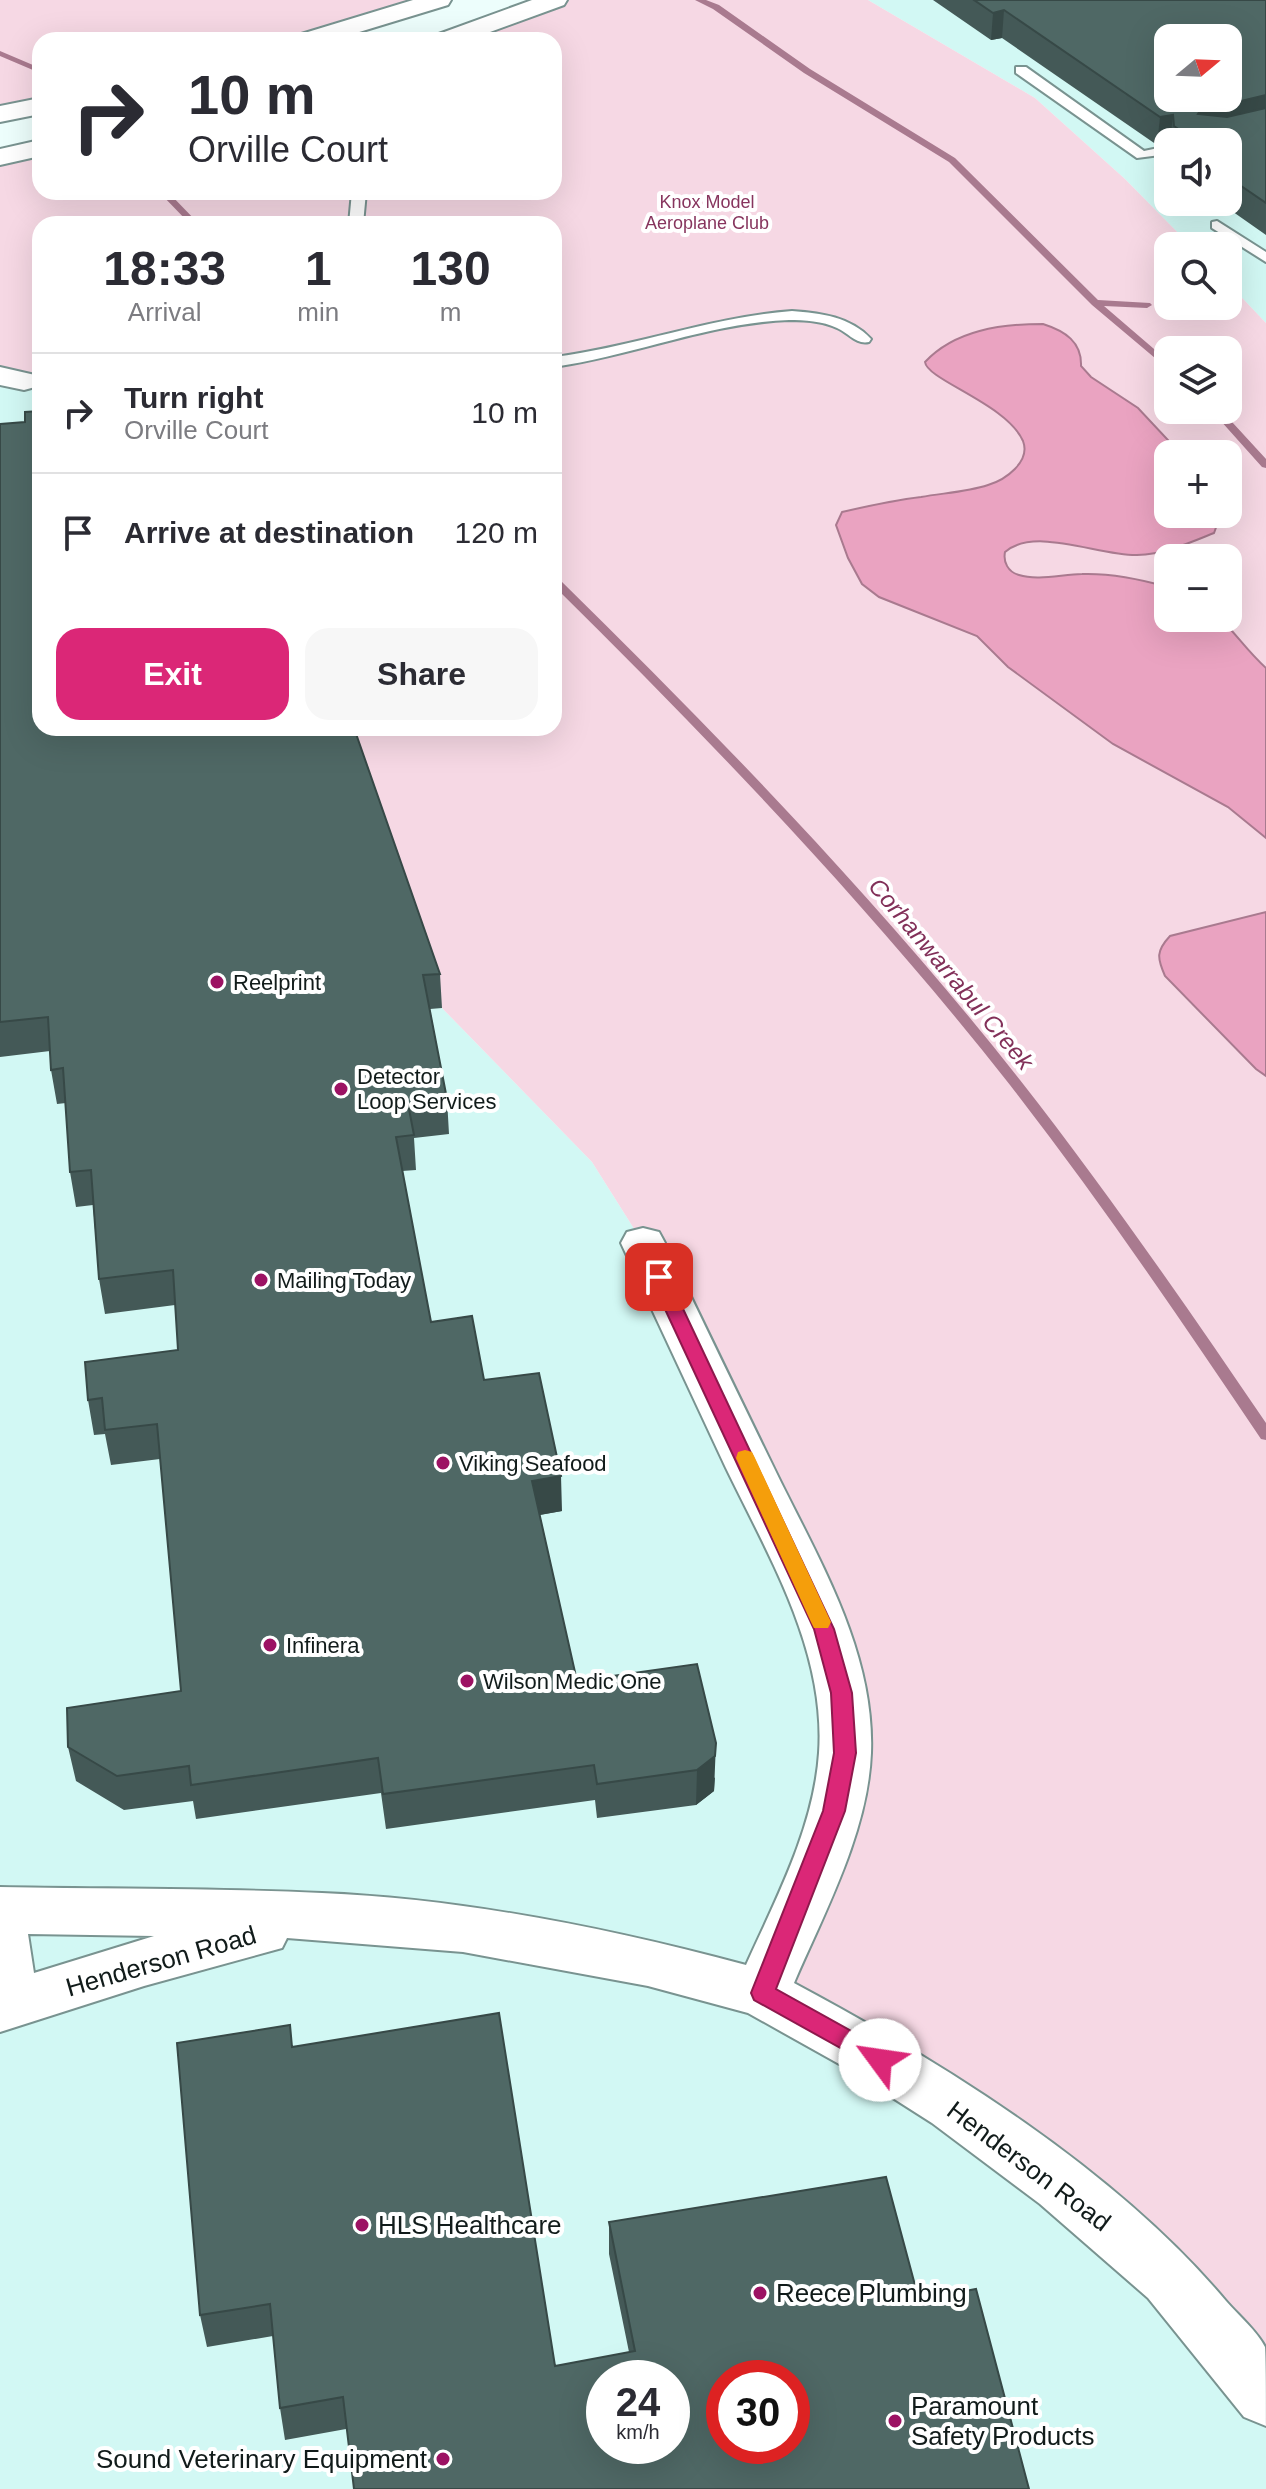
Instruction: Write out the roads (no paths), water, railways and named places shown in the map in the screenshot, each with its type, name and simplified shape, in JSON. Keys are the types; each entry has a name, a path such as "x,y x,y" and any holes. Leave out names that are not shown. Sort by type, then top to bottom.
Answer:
{"main road":[{"path":"333,32 439,0"},
{"path":"467,32 555,0"},
{"path":"0,114 32,108"},
{"path":"5,156 32,150"},
{"path":"643,1243 824,1629 841,1693 845,1753 834,1811 762,1993"},
{"name":"Henderson Road","path":"0,1910 324,1916 463,1929 623,1957 762,1993 861,2047 952,2105 1061,2185 1169,2278 1266,2396"},
{"name":"Henderson Road","path":"0,2008 144,1962 324,1916"},
{"path":"0,1931 7,1970 0,1992"}],"lane":[{"path":"1021,70 1142,155 1154,153"},
{"path":"1217,225 1266,258"},
{"path":"562,360 772,317 835,321 852,328 864,339"}],"waterway":[{"path":"699,0 716,7 807,71 952,160 1095,303"},
{"name":"Corhanwarrabul Creek","path":"0,53 32,67"},
{"name":"Corhanwarrabul Creek","path":"171,200 187,216"},
{"path":"1095,303 1147,305"},
{"path":"1095,303 1154,354"},
{"path":"1229,424 1266,465"},
{"name":"Corhanwarrabul Creek","path":"562,588 770,800 875,915 975,1033 1089,1180 1266,1435"}],"place":[{"name":"Reelprint","path":"217,982"},
{"name":"Detector Loop Services","path":"341,1089"},
{"name":"Mailing Today","path":"261,1280"},
{"name":"Viking Seafood","path":"443,1463"},
{"name":"Infinera","path":"270,1645"},
{"name":"Wilson Medic One","path":"467,1681"},
{"name":"HLS Healthcare","path":"362,2225"},
{"name":"Reece Plumbing","path":"760,2293"},
{"name":"Paramount Safety Products","path":"895,2421"},
{"name":"Sound Veterinary Equipment","path":"443,2459"}],"park label":[{"name":"Knox Model Aeroplane Club","path":"707,212"}]}
